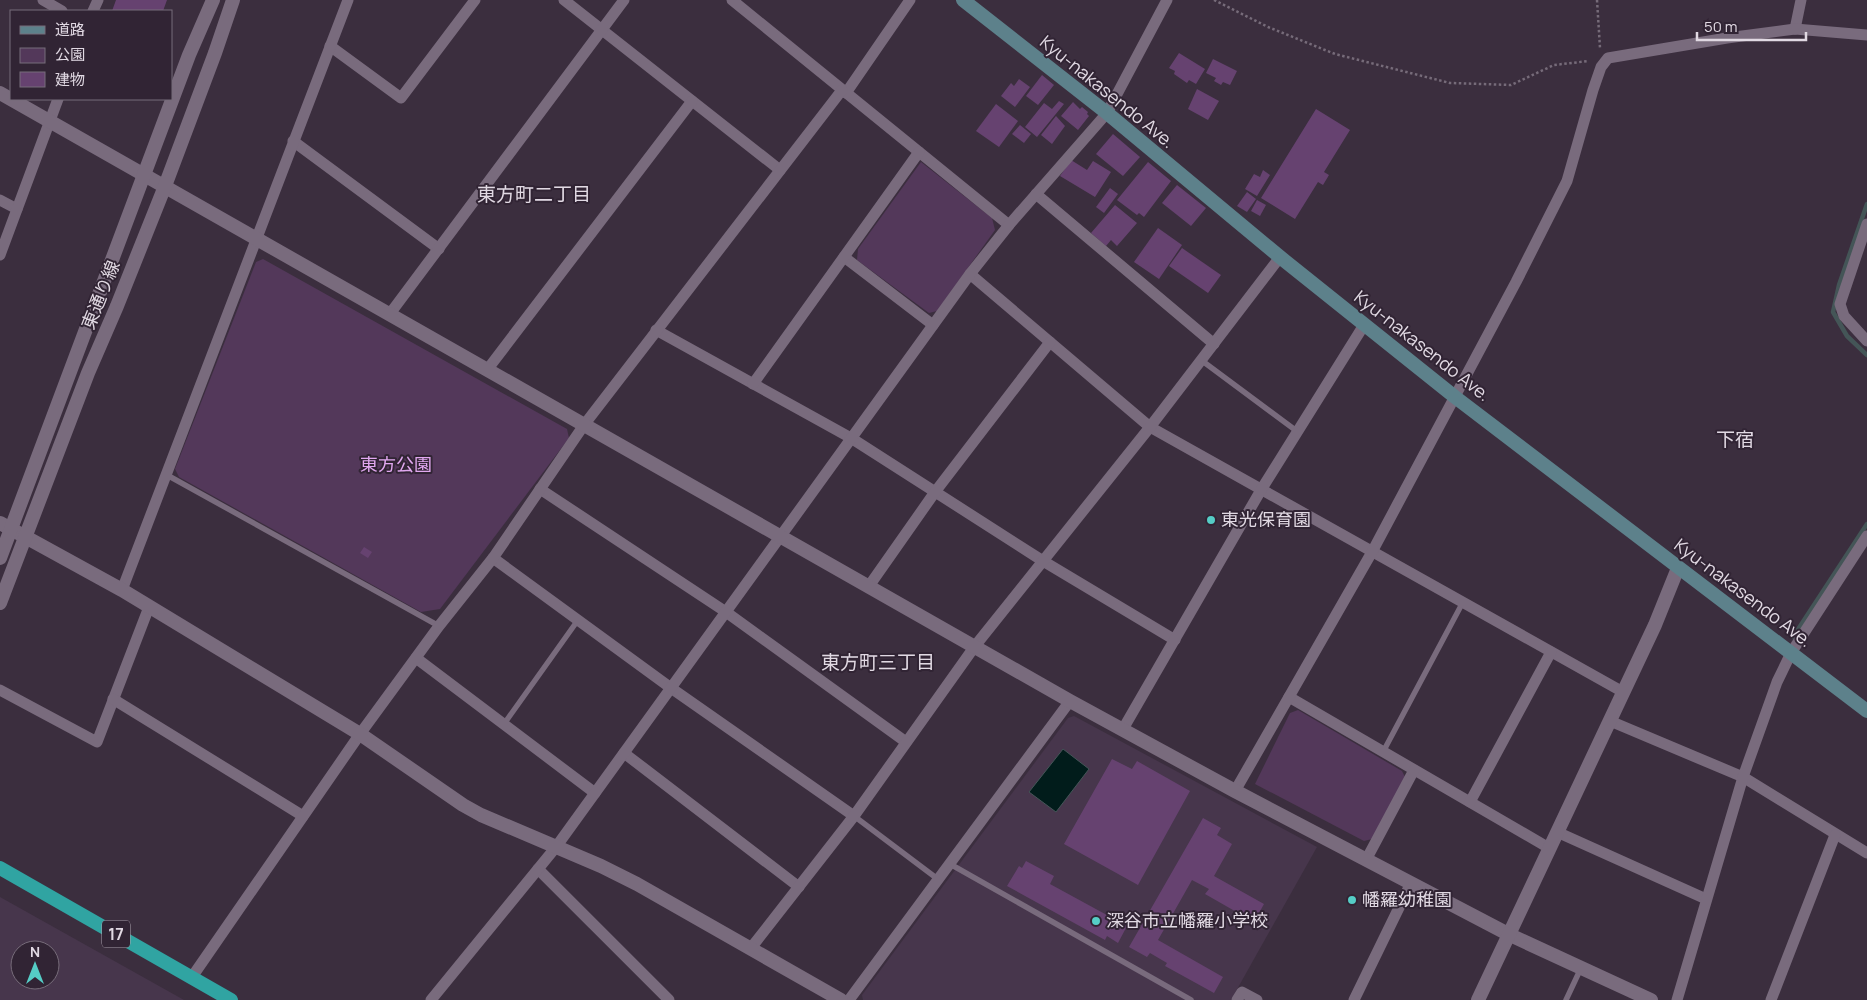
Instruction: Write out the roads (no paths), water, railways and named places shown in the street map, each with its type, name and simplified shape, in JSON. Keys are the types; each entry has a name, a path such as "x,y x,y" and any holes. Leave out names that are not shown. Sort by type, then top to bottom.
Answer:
{"highway":[{"name":"17","path":"0,868 231,1000"}],"main road":[{"name":"Kyu-nakasendo Ave.","path":"963,0 1107,113 1280,257 1455,397 1867,711"}],"street":[{"path":"42,0 60,10"},
{"name":"東通り線","path":"0,558 6,526 145,174 189,55 213,0"},
{"name":"東通り線","path":"0,603 88,373 165,186 233,0"},
{"path":"122,590 348,0"},
{"path":"330,46 401,98 475,0"},
{"path":"564,0 780,170"},
{"path":"389,315 624,0"},
{"path":"732,0 1009,225"},
{"path":"192,977 360,734 439,626 493,558 584,425 780,170 844,92 910,0"},
{"path":"431,1000 556,847 970,274 1009,225 1107,113 1167,0"},
{"path":"1795,29 1801,0"},
{"path":"1235,791 1372,552 1516,282 1567,181 1601,63 1608,58 1727,38 1795,29 1867,35"},
{"path":"12,100 1070,701 1235,791 1510,935 1651,1000"},
{"path":"0,255 58,100"},
{"path":"487,370 692,101"},
{"path":"293,141 439,249"},
{"path":"753,384 919,152"},
{"path":"1036,194 1214,344"},
{"path":"0,200 17,209"},
{"path":"1867,224 1840,304 1844,316 1867,341"},
{"path":"844,257 933,325"},
{"path":"751,948 854,816 975,646 1150,427 1280,257"},
{"path":"970,274 1150,427 1623,692"},
{"path":"1123,729 1260,490 1364,325"},
{"path":"656,330 851,438 1043,561 1175,640"},
{"path":"869,586 936,492 1050,342"},
{"path":"540,489 726,612 906,742"},
{"path":"6,526 122,590 360,734 463,805 481,815 602,866 637,884 841,1000"},
{"path":"1677,1000 1743,777 1777,682 1790,653 1867,536"},
{"path":"493,558 671,688 854,816"},
{"path":"1478,1000 1655,625 1678,568"},
{"path":"0,690 97,742 148,606"},
{"path":"1470,802 1551,652"},
{"path":"416,658 595,793"},
{"path":"1289,697 1549,848"},
{"path":"113,699 303,816"},
{"path":"850,1000 1070,701"},
{"path":"1610,721 1743,777 1867,853"},
{"path":"624,754 799,886"},
{"path":"1366,860 1414,770"},
{"path":"1557,832 1706,898"},
{"path":"1771,1000 1835,835"},
{"path":"538,869 669,1000"},
{"path":"1354,1000 1411,883"},
{"path":"1237,1000 1242,992 1256,1000"}],"lane":[{"path":"1201,360 1298,432"},
{"path":"167,475 439,626"},
{"path":"1383,752 1463,602"},
{"path":"504,725 578,620"},
{"path":"854,816 939,880"},
{"path":"950,864 1191,1000"},
{"path":"1566,1000 1581,968"}],"waterway":[{"path":"1867,204 1839,285 1833,312 1847,336 1867,355"},
{"path":"1793,637 1867,524"}],"place":[{"name":"東光保育園","path":"1211,520"},
{"name":"幡羅幼稚園","path":"1352,900"},
{"name":"深谷市立幡羅小学校","path":"1096,921"}],"district":[{"name":"東方町二丁目","path":"534,194"},
{"name":"下宿","path":"1735,439"},
{"name":"東方町三丁目","path":"878,662"}],"park label":[{"name":"東方公園","path":"396,465"}]}
